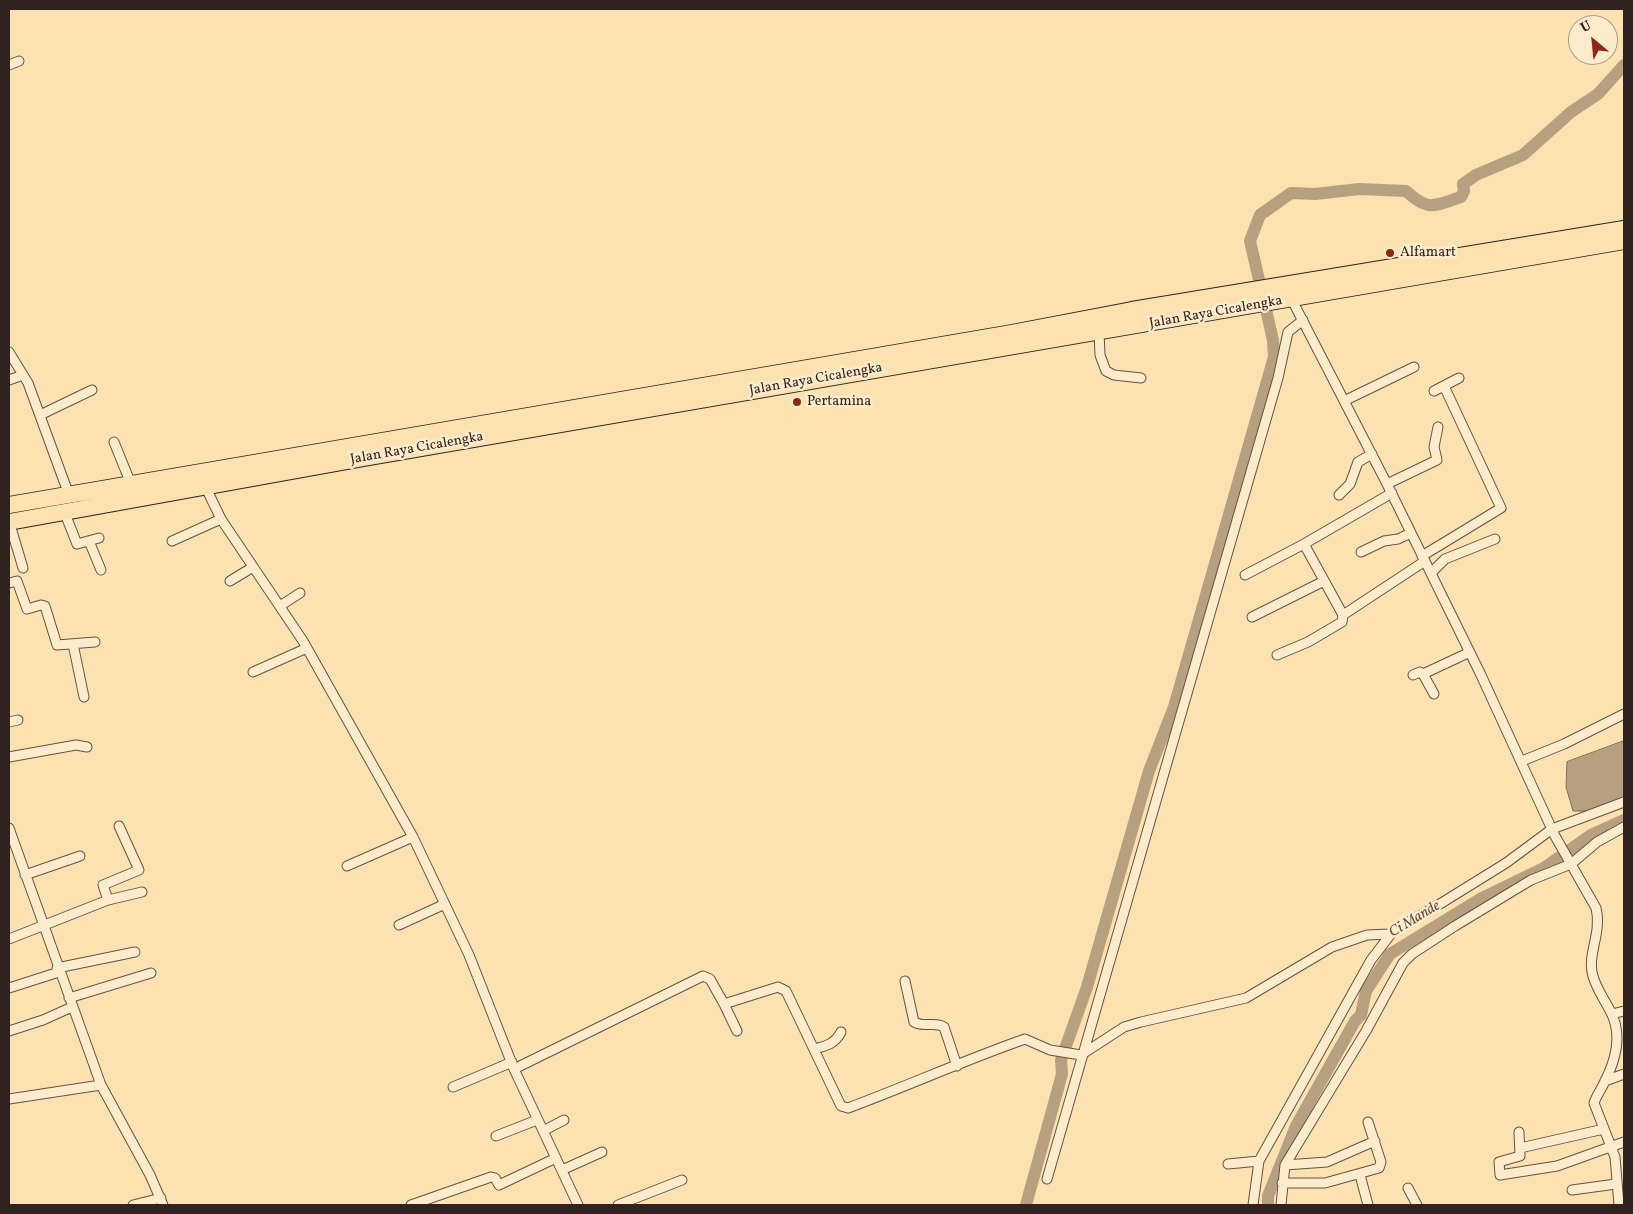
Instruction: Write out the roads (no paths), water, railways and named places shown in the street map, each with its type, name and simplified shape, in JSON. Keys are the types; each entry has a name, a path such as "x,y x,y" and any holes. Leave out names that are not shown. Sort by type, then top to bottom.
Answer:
{"highway":[{"name":"Jalan Raya Cicalengka","path":"9,505 1272,295 1624,229"},
{"name":"Jalan Raya Cicalengka","path":"1272,295 1292,300 1624,241"},
{"name":"Jalan Raya Cicalengka","path":"9,522 364,458 1100,332 1248,299"},
{"path":"117,504 123,486"}],"street":[{"path":"9,64 19,61"},
{"path":"1292,300 1424,558 1468,653 1522,761 1554,833 1596,908 1599,919 1591,971 1601,996 1612,1014 1618,1030 1620,1047 1594,1103 1620,1165 1616,1184 1619,1205"},
{"path":"1047,1179 1080,1055 1278,378 1287,333 1302,320"},
{"path":"1100,332 1100,355 1106,371 1114,375 1141,378"},
{"path":"9,352 24,375 69,495"},
{"path":"1344,401 1414,367"},
{"path":"9,380 24,375"},
{"path":"1434,391 1459,378"},
{"path":"1343,615 1424,558 1501,508 1444,386"},
{"path":"40,415 92,390"},
{"path":"1387,484 1437,460 1434,447 1438,427"},
{"path":"114,442 123,486"},
{"path":"1339,495 1350,484 1358,462 1372,454"},
{"path":"206,488 221,519 307,648 413,837 488,1000 537,1120 578,1205"},
{"path":"1245,575 1304,544 1392,493"},
{"path":"64,512 77,544 99,538"},
{"path":"172,541 221,519"},
{"path":"9,522 23,568"},
{"path":"1361,552 1384,541 1398,539 1411,533"},
{"path":"1431,573 1445,559 1495,538"},
{"path":"89,541 101,570"},
{"path":"1277,654 1308,642 1341,624 1343,615 1304,544"},
{"path":"230,581 253,567"},
{"path":"9,583 17,581 27,609 41,605 45,606 56,645 95,642"},
{"path":"1252,618 1324,581"},
{"path":"280,606 300,593"},
{"path":"73,644 84,697"},
{"path":"253,672 307,648"},
{"path":"1413,676 1420,672 1423,674 1468,653"},
{"path":"1423,674 1434,694"},
{"path":"1522,761 1564,744 1624,714"},
{"path":"9,756 76,745 87,747"},
{"path":"1253,1205 1259,1160 1371,960 1389,934 1554,833 1624,802"},
{"path":"108,900 103,885 139,870 119,826"},
{"path":"1281,1205 1285,1165 1366,1031 1403,963 1434,938 1531,880 1570,862 1597,842 1624,827"},
{"path":"9,828 58,970 101,1085 162,1202 133,1205"},
{"path":"347,866 413,837"},
{"path":"25,875 80,856"},
{"path":"9,939 108,900 142,892"},
{"path":"399,925 445,904"},
{"path":"724,1004 778,987 788,995 843,1108 848,1108 956,1066 988,1051 1026,1039 1045,1049 1080,1055 1124,1027 1246,998 1332,947 1367,935 1389,934"},
{"path":"9,988 58,970 135,952"},
{"path":"69,998 151,974"},
{"path":"453,1088 513,1065 702,976 710,979 737,1031"},
{"path":"905,981 914,1022 923,1025 939,1024 944,1027 956,1066"},
{"path":"9,1030 43,1020 72,1008"},
{"path":"1612,1014 1624,1011"},
{"path":"814,1049 828,1046 841,1032"},
{"path":"1605,1081 1624,1074"},
{"path":"9,1099 101,1085"},
{"path":"496,1136 537,1120"},
{"path":"543,1131 564,1120"},
{"path":"1282,1184 1325,1183 1360,1175 1378,1168 1382,1164 1376,1141 1368,1122"},
{"path":"1520,1148 1604,1129"},
{"path":"1519,1132 1520,1156 1499,1162 1500,1175 1558,1166 1624,1142"},
{"path":"1285,1165 1327,1162 1376,1141"},
{"path":"562,1170 602,1152"},
{"path":"411,1205 491,1177 495,1178 498,1185 556,1158"},
{"path":"1228,1164 1259,1160"},
{"path":"1360,1175 1368,1205"},
{"path":"618,1205 682,1180"},
{"path":"1572,1190 1616,1184"},
{"path":"1408,1188 1417,1205"}],"waterway":[{"path":"1026,1205 1062,1074 1061,1060 1087,987 1149,771 1174,707 1274,357 1273,340 1250,241 1260,215 1291,193 1315,194 1359,189 1406,191 1420,202 1432,205 1461,197 1464,191 1463,184 1476,175 1523,155 1571,112 1598,94 1624,65"},
{"name":"Ci Mande","path":"1268,1205 1268,1196 1296,1126 1355,1021 1361,1015 1366,991 1390,954 1480,899 1544,868 1591,835 1624,820"}],"place":[{"name":"Alfamart","path":"1390,253"},
{"name":"Pertamina","path":"797,402"}]}
